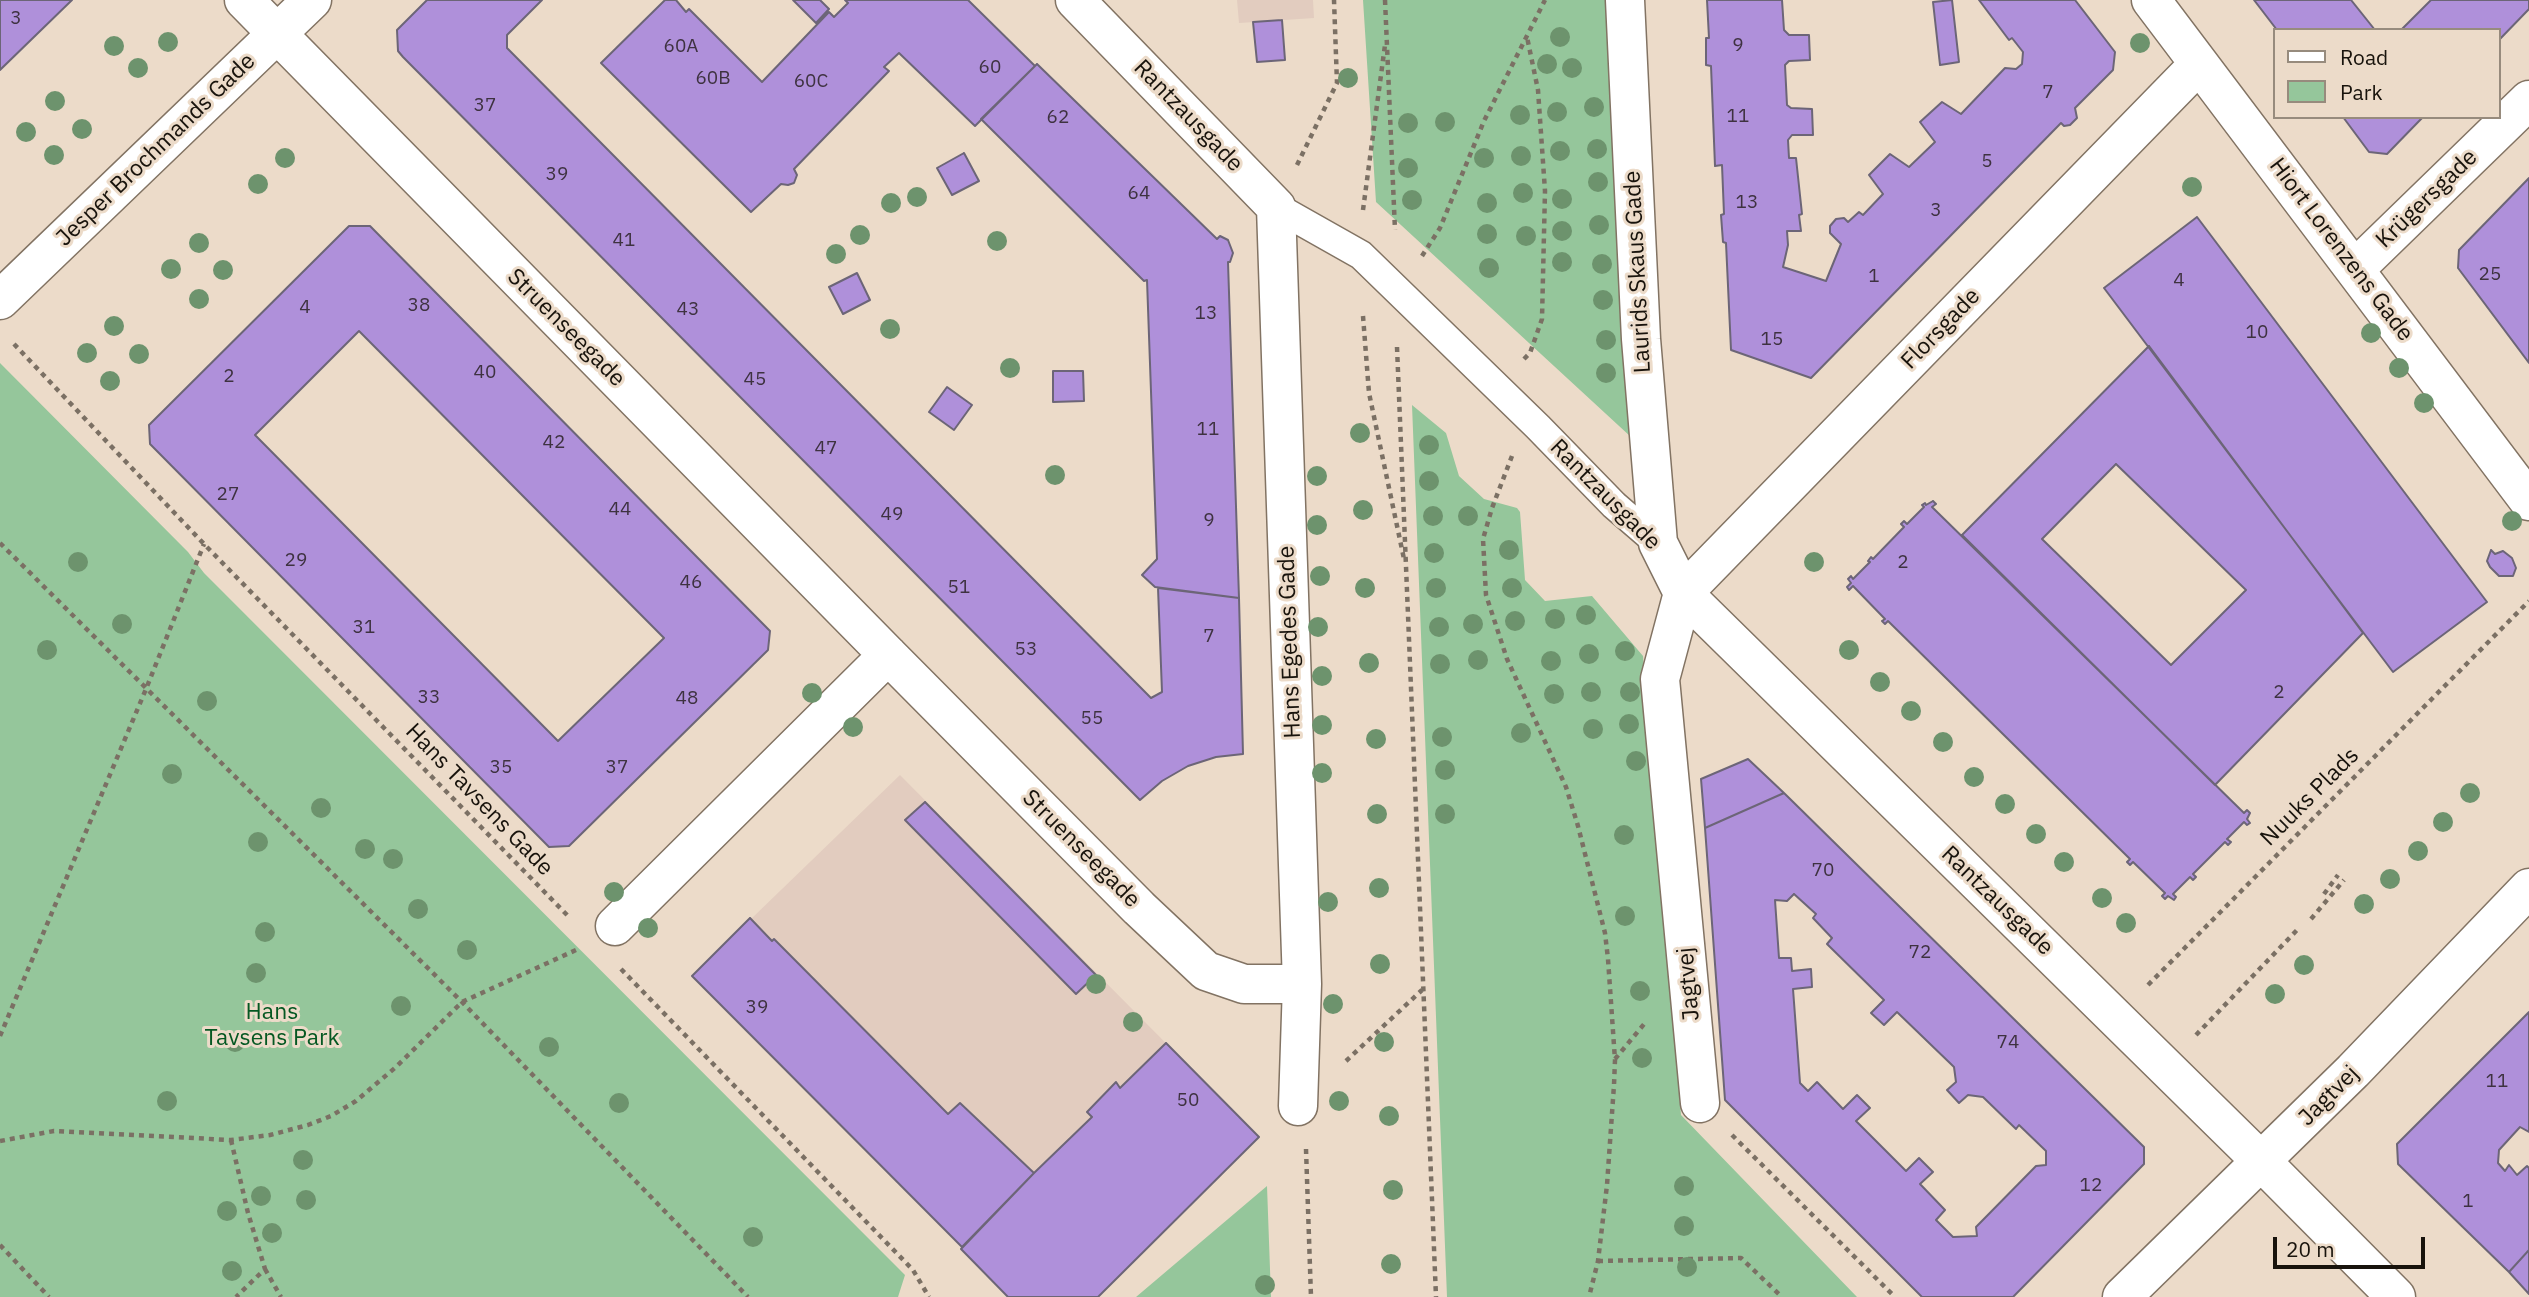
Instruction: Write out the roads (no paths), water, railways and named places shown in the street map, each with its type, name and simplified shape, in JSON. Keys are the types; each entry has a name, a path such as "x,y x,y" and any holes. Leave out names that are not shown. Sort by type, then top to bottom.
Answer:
{"street":[{"name":"Struenseegade","path":"244,0 888,655 1139,908 1206,971 1244,984 1302,984"},
{"name":"Jesper Brochmands Gade","path":"0,300 312,0"},
{"name":"Rantzausgade","path":"1075,0 1276,207"},
{"name":"Laurids Skaus Gade","path":"1625,0 1640,339 1658,543"},
{"name":"Hiort Lorenzens Gade","path":"2151,0 2356,268 2529,501"},
{"name":"Florsgade","path":"1683,593 2199,64"},
{"name":"Krügersgade","path":"2356,268 2529,100"},
{"name":"Hans Egedes Gade","path":"1276,207 1302,984 1298,1106"},
{"name":"Rantzausgade","path":"1658,543 1683,593 2116,1017 2396,1297"},
{"name":"Jagtvej","path":"1683,593 1660,679 1700,1103"},
{"path":"614,944 888,655"},
{"name":"Jagtvej","path":"2122,1297 2262,1162 2529,888"}],"lane":[{"name":"Rantzausgade","path":"1276,207 1361,255 1615,505 1658,543"}],"park label":[{"name":"Hans Tavsens Park","path":"272,1025"}]}
